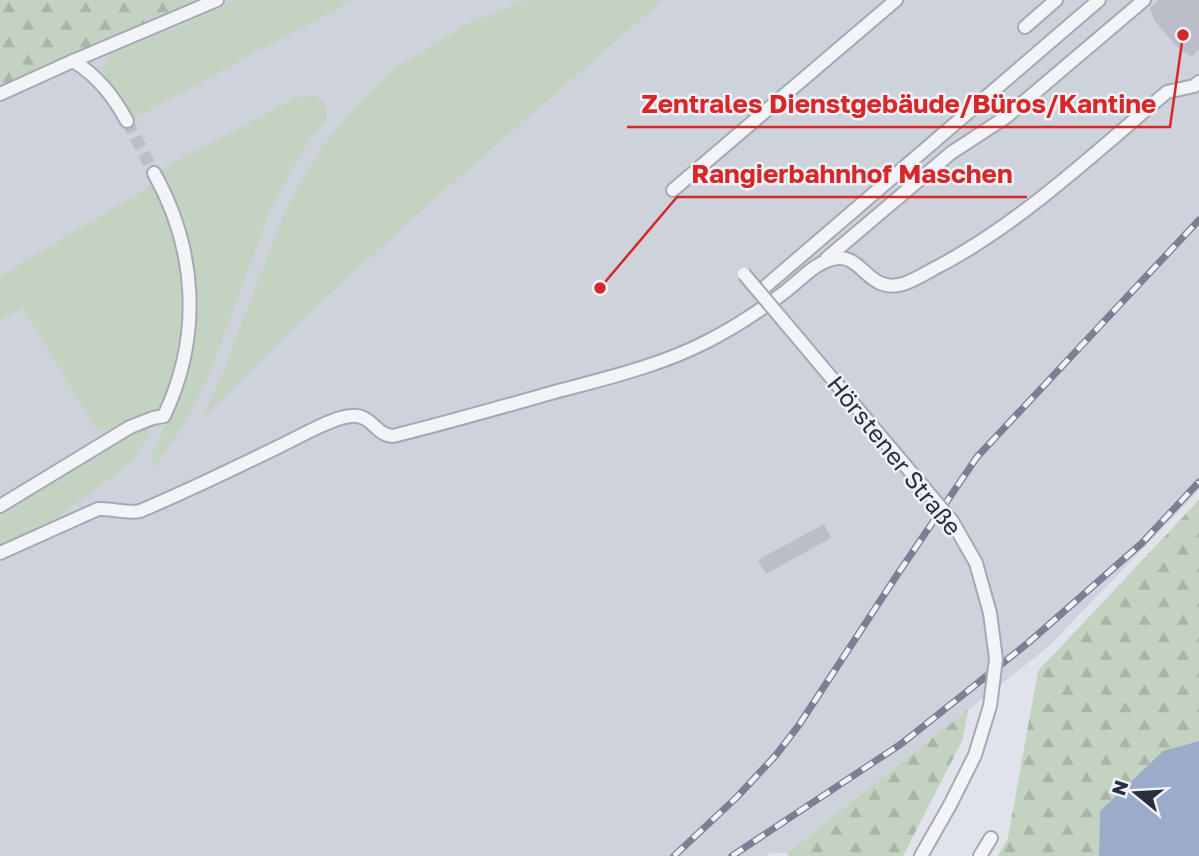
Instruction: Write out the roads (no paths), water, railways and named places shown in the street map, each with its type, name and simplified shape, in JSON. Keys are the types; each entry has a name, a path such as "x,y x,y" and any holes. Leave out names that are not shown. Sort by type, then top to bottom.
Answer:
{"street":[{"path":"0,94 217,0"},
{"path":"674,190 897,0"},
{"path":"1025,27 1056,0"},
{"path":"759,292 1099,0"},
{"path":"0,553 98,509 134,513 140,511 346,416 363,417 385,435 393,436 640,369 684,352 731,328 775,299 951,153 1006,117 1144,0"},
{"path":"73,61 102,83 127,121"},
{"path":"819,265 840,257 857,264 879,284 893,287 907,283 956,257 1035,202 1167,92 1194,86 1199,82"},
{"path":"0,506 130,427 164,416 167,410 183,362 189,291 183,243 167,196 154,173"},
{"name":"Hörstener Straße","path":"744,274 951,521 976,564 990,613 996,659 990,706 975,755 921,856"},
{"path":"980,856 991,838"}],"water":[{"path":"1199,741 1199,856 1099,856 1100,811 1163,751"}],"tunnel":[{"path":"127,121 154,173"}],"railway":[{"path":"674,856 737,797 776,755 799,725 977,457 1199,220"},
{"path":"732,856 901,744 1028,643 1142,543 1199,482"}],"place":[{"name":"Zentrales Dienstgebäude/Büros/Kantine","path":"1183,35"},
{"name":"Rangierbahnhof Maschen","path":"600,288"}]}
